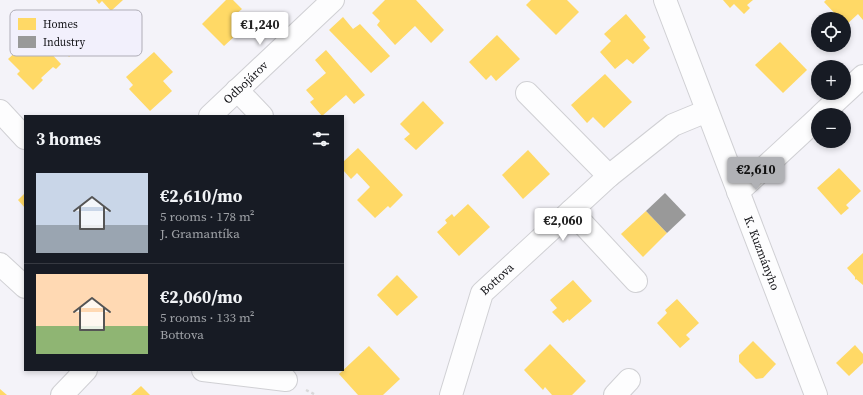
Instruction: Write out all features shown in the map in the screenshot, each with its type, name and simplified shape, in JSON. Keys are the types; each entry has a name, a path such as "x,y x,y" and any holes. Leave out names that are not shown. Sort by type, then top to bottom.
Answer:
{"street":[{"name":"Odbojárov","path":"211,115 333,0"},
{"name":"K. Kuzmányho","path":"664,0 816,395"},
{"path":"829,108 863,76"},
{"path":"237,90 261,115"},
{"path":"527,93 609,176"},
{"path":"0,111 24,137"},
{"name":"Bottova","path":"451,395 482,293 609,176 672,125 707,111"},
{"path":"738,192 811,124"},
{"path":"571,211 636,281"},
{"path":"0,264 24,286"},
{"path":"62,395 85,371"},
{"path":"211,371 286,380"},
{"path":"614,395 629,380"}],"building: Homes":[{"path":"96,0 123,0 112,10 110,10 102,1 99,4"},
{"path":"226,0 233,0 242,9 236,14 247,25 224,46 202,24"},
{"path":"385,0 416,0 444,30 431,43 415,26 395,45 377,25 380,21 372,13"},
{"path":"531,0 567,0 579,12 556,35 526,5"},
{"path":"723,0 753,0 747,5 750,8 744,14 734,4 730,8"},
{"path":"826,0 863,0 863,20 858,14 851,20 851,12 833,12 824,2"},
{"path":"626,14 646,37 643,40 650,48 633,64 627,59 615,69 600,52 611,41 604,34"},
{"path":"343,17 353,29 360,24 390,56 371,73 329,30"},
{"path":"497,35 520,59 496,81 491,75 486,80 469,62"},
{"path":"780,42 807,70 783,93 755,65"},
{"path":"326,50 365,95 354,104 346,95 323,115 321,115 310,102 314,99 306,90 326,73 315,60"},
{"path":"154,52 173,72 163,81 172,91 150,111 129,89 133,85 126,77"},
{"path":"11,56 53,56 61,64 56,69 53,67 41,78 43,80 33,90 17,74 20,71 8,59"},
{"path":"605,74 632,102 604,128 593,117 587,123 571,105"},
{"path":"423,101 444,123 416,150 404,139 410,134 400,124"},
{"path":"358,148 403,195 390,208 388,206 375,218 357,200 370,187 357,173 351,179 344,171 344,161"},
{"path":"528,150 550,174 523,199 502,175"},
{"path":"839,168 861,191 846,205 849,208 841,215 817,188"},
{"path":"24,194 24,207 18,200"},
{"path":"468,204 490,227 459,256 437,232 447,223 445,220 452,214 454,217"},
{"path":"646,211 667,233 643,257 621,234"},
{"path":"863,253 863,285 856,279 855,280 855,277 847,268"},
{"path":"397,275 418,297 397,316 377,295"},
{"path":"573,280 592,301 569,321 568,319 563,323 552,312 557,308 550,300"},
{"path":"677,299 699,323 686,335 690,339 680,348 657,323 667,313 665,310"},
{"path":"753,341 776,364 763,378 756,379 739,362 739,355"},
{"path":"550,344 586,381 572,395 552,395 545,387 543,390 524,370"},
{"path":"855,345 863,354 863,363 849,376 836,363"},
{"path":"369,346 400,379 383,395 358,395 339,374 344,371"},
{"path":"141,386 150,395 131,395"},
{"path":"0,389 7,395 0,395"}],"building: Industry":[{"path":"665,193 686,215 667,233 646,211"}]}
